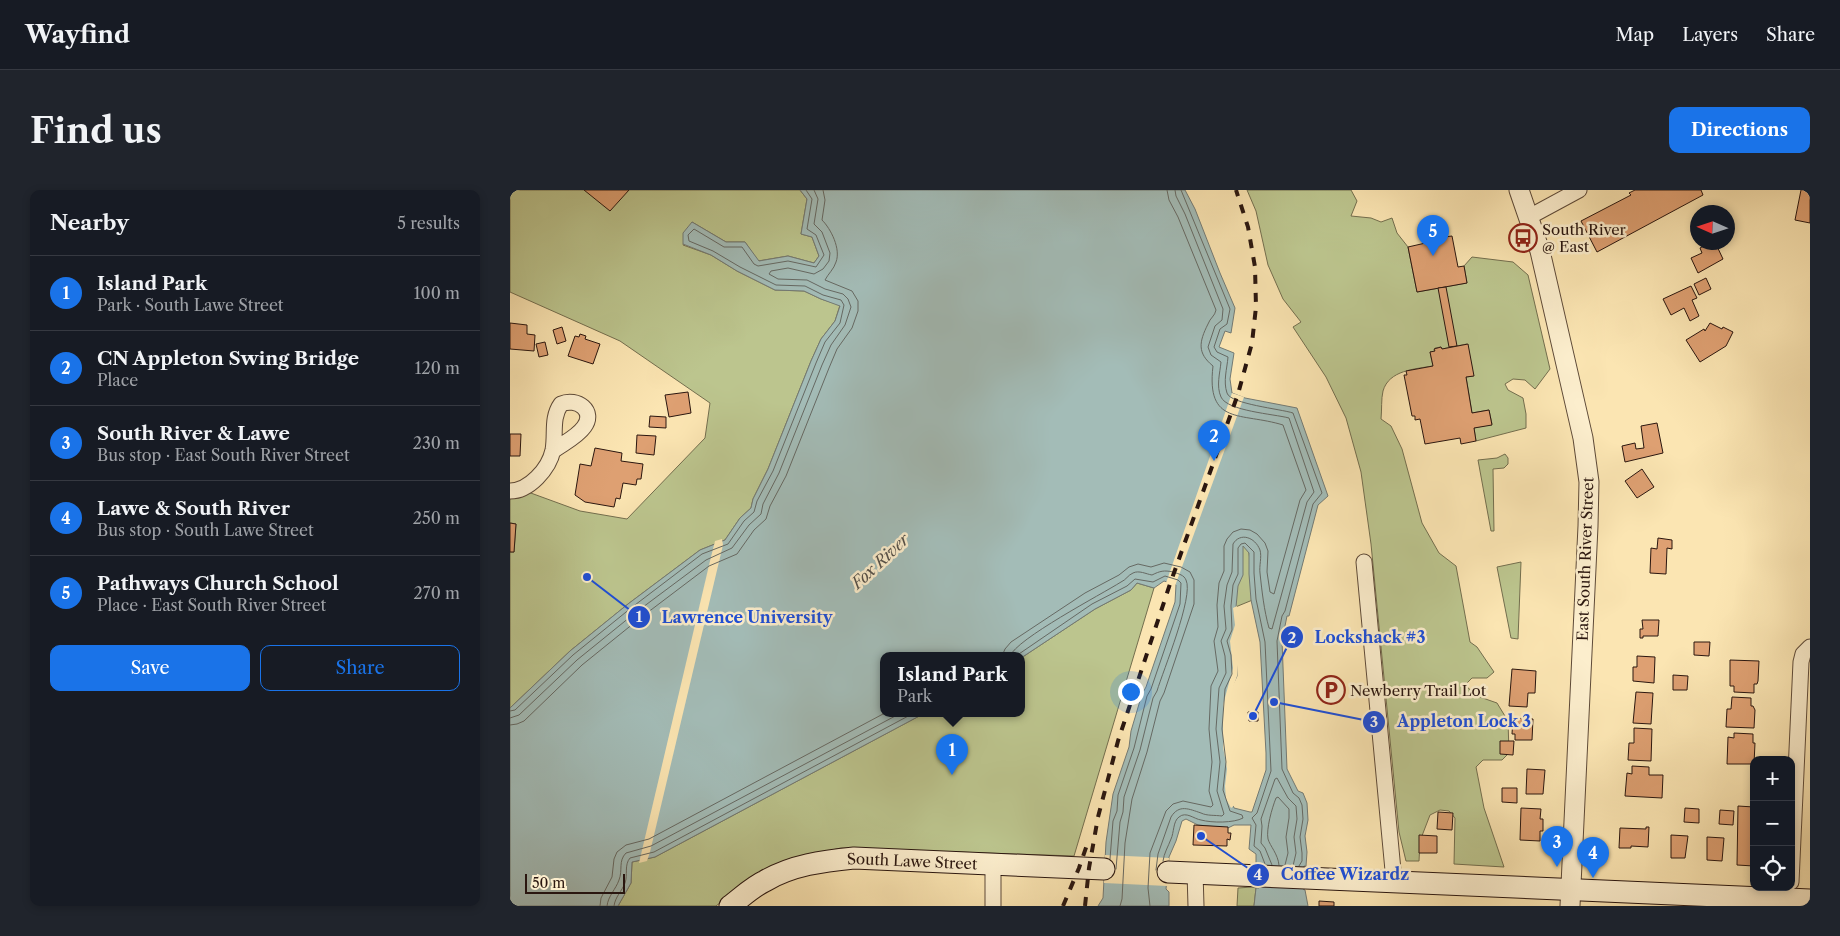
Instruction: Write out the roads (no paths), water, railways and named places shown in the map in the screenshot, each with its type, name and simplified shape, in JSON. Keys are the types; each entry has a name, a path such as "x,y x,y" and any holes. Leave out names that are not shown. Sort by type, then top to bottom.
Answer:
{"main road":[{"name":"South Lawe Street","path":"730,906 764,881 786,871 817,862 854,858 1104,869"},
{"path":"1168,872 1394,881 1570,898 1795,895"}],"street":[{"name":"East South River Street","path":"1519,190 1540,251 1583,438 1588,482 1588,536 1570,898"},
{"path":"1529,217 1579,190"},
{"path":"510,491 518,491 536,480 553,451"},
{"path":"1364,562 1394,881"},
{"path":"1795,895 1801,662 1803,654 1808,648"},
{"path":"993,864 993,906"},
{"path":"1195,872 1196,906"}],"water":[{"name":"Fox River","path":"800,190 1185,190 1195,209 1235,308 1231,333 1225,331 1219,347 1234,353 1230,379 1232,393 1245,398 1297,408 1328,496 1318,505 1289,616 1287,616 1282,641 1287,769 1298,791 1303,793 1307,803 1308,820 1305,836 1307,852 1303,889 1305,890 1308,906 1254,906 1256,888 1259,888 1260,864 1256,863 1256,854 1249,849 1251,825 1234,825 1228,828 1198,825 1186,819 1182,821 1169,857 1166,889 1169,892 1169,906 1098,906 1103,898 1106,842 1113,794 1129,747 1131,731 1142,694 1175,602 1176,585 1164,581 1154,588 1137,583 1131,590 1095,609 1025,655 1025,652 880,652 880,717 917,717 655,857 632,862 631,883 618,906 510,906 510,708 570,651 628,604 700,550 725,540 740,518 751,508 753,499 768,469 811,361 821,339 835,321 840,306 804,291 775,290 737,271 711,255 683,244 683,233 692,222 726,242 745,242 759,261 788,256 814,263 819,256 812,237 801,234 807,199","holes":["1243,546 1249,553 1251,600 1260,642 1266,753 1266,770 1252,812 1234,808 1228,790 1230,691 1237,676 1236,654 1232,642 1237,631 1236,607 1238,586 1243,575"]}],"railway":[{"path":"1085,906 1089,868 1098,817 1118,741 1170,584 1238,394 1252,343 1256,307 1255,267 1248,227 1236,190"},
{"path":"1063,906 1089,839"}],"place":[{"name":"South River @ East","path":"1523,238"},
{"name":"Pathways Church School","path":"1433,256"},
{"name":"CN Appleton Swing Bridge","path":"1214,461"},
{"name":"Lawrence University","path":"587,577"},
{"name":"Newberry Trail Lot","path":"1331,690"},
{"name":"Appleton Lock 3","path":"1274,702"},
{"name":"Lockshack #3","path":"1253,716"},
{"name":"Island Park","path":"952,775"},
{"name":"Coffee Wizardz","path":"1201,836"},
{"name":"South River & Lawe","path":"1557,867"},
{"name":"Lawe & South River","path":"1593,878"}]}
